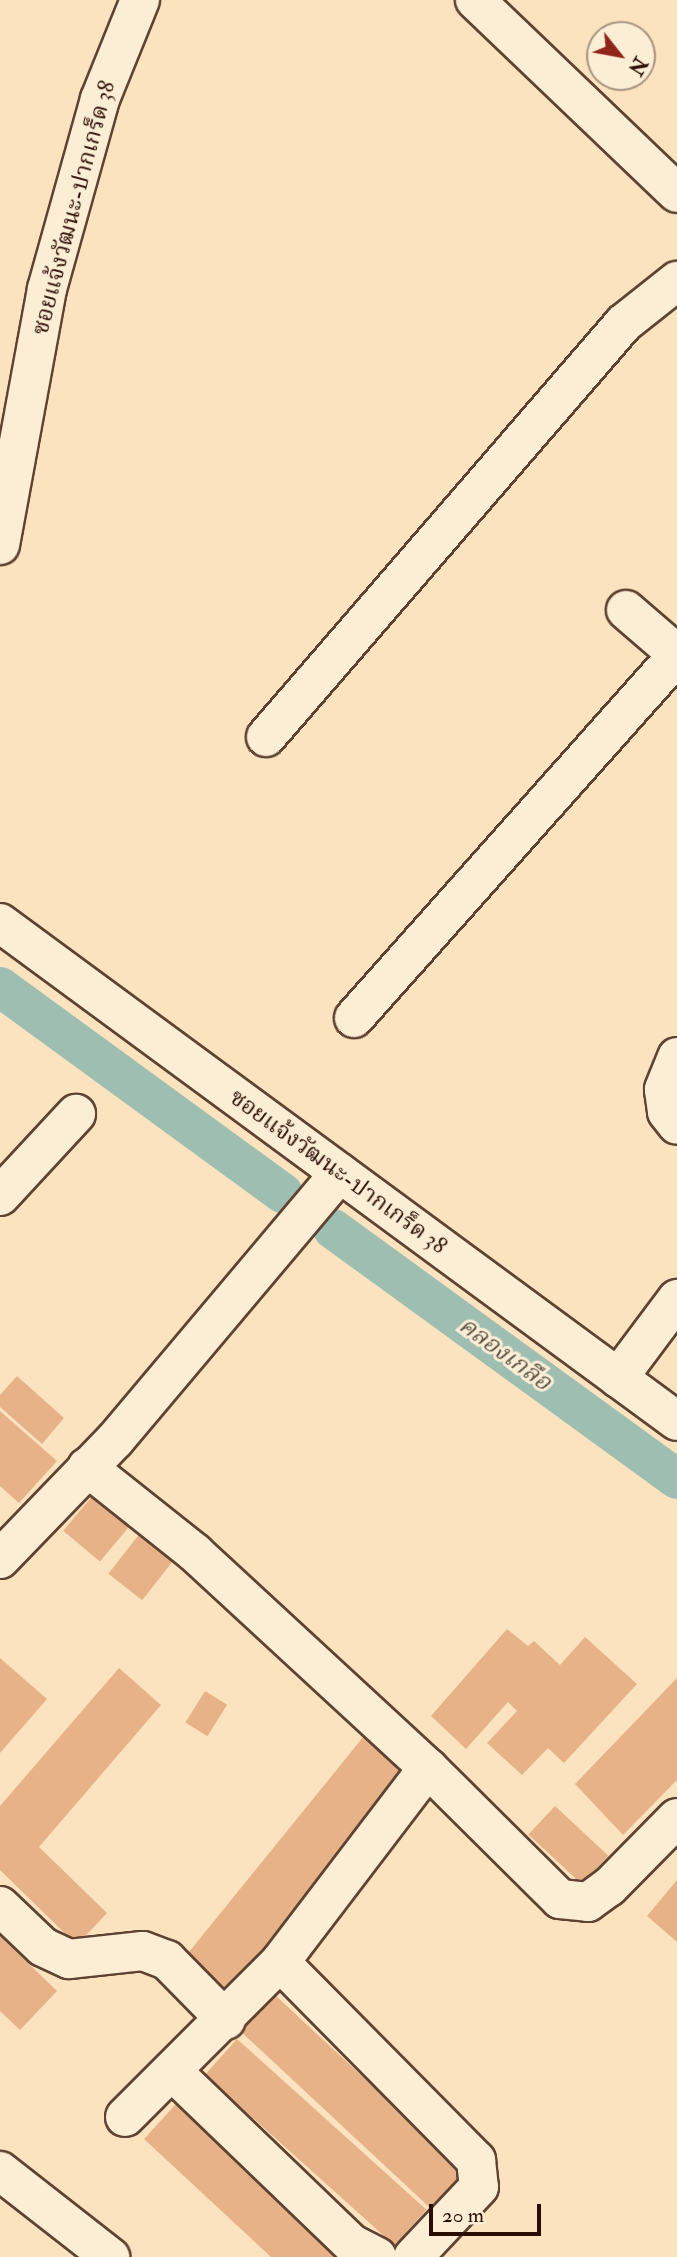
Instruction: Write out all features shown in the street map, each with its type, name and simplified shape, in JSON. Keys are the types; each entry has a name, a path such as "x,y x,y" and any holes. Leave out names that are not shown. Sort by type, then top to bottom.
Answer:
{"street":[{"name":"ซอยแจ้งวัฒนะ-ปากเกร็ด 38","path":"0,545 47,289 100,99 139,0"},
{"path":"475,0 677,192"},
{"path":"266,737 624,323 677,281"},
{"path":"354,1018 677,655 626,610"},
{"name":"ซอยแจ้งวัฒนะ-ปากเกร็ด 38","path":"0,923 677,1421"},
{"path":"677,1057 664,1090 667,1112 677,1125"},
{"path":"0,1196 76,1114"},
{"path":"0,1559 116,1440 340,1173"},
{"path":"618,1378 677,1300"},
{"path":"87,1467 195,1553 428,1768 560,1899 587,1902 609,1887 677,1818"},
{"path":"125,2117 174,2073 280,1962 428,1768"},
{"path":"0,1906 43,1947 69,1959 143,1951 167,1960 226,2020"},
{"path":"280,1962 477,2160 479,2187 413,2257"},
{"path":"174,2073 352,2244 377,2257"},
{"path":"0,2171 110,2257"}],"building":[{"path":"17,1376 64,1418 42,1444 0,1407 0,1395"},
{"path":"0,1411 57,1461 19,1503 0,1486"},
{"path":"94,1494 131,1525 100,1562 63,1531"},
{"path":"141,1532 175,1558 142,1600 108,1574"},
{"path":"507,1629 528,1646 534,1641 560,1665 585,1637 637,1684 564,1763 548,1748 522,1775 487,1743 517,1711 508,1702 466,1749 431,1716"},
{"path":"0,1658 47,1699 0,1753"},
{"path":"119,1668 161,1705 39,1847 107,1913 77,1945 0,1870 0,1806"},
{"path":"677,1678 677,1780 623,1835 575,1784"},
{"path":"205,1691 227,1705 207,1736 185,1722"},
{"path":"364,1736 408,1772 226,1997 181,1961"},
{"path":"555,1806 608,1856 582,1884 528,1835"},
{"path":"677,1880 677,1942 647,1916"},
{"path":"0,1936 57,1991 20,2030 0,2011"},
{"path":"275,1995 466,2173 432,2210 241,2032"},
{"path":"237,2039 427,2210 394,2245 205,2075"},
{"path":"176,2104 338,2257 271,2257 144,2139"}],"waterway":[{"name":"คลองเกลือ","path":"0,987 283,1193"},
{"name":"คลองเกลือ","path":"333,1229 677,1479"}]}
